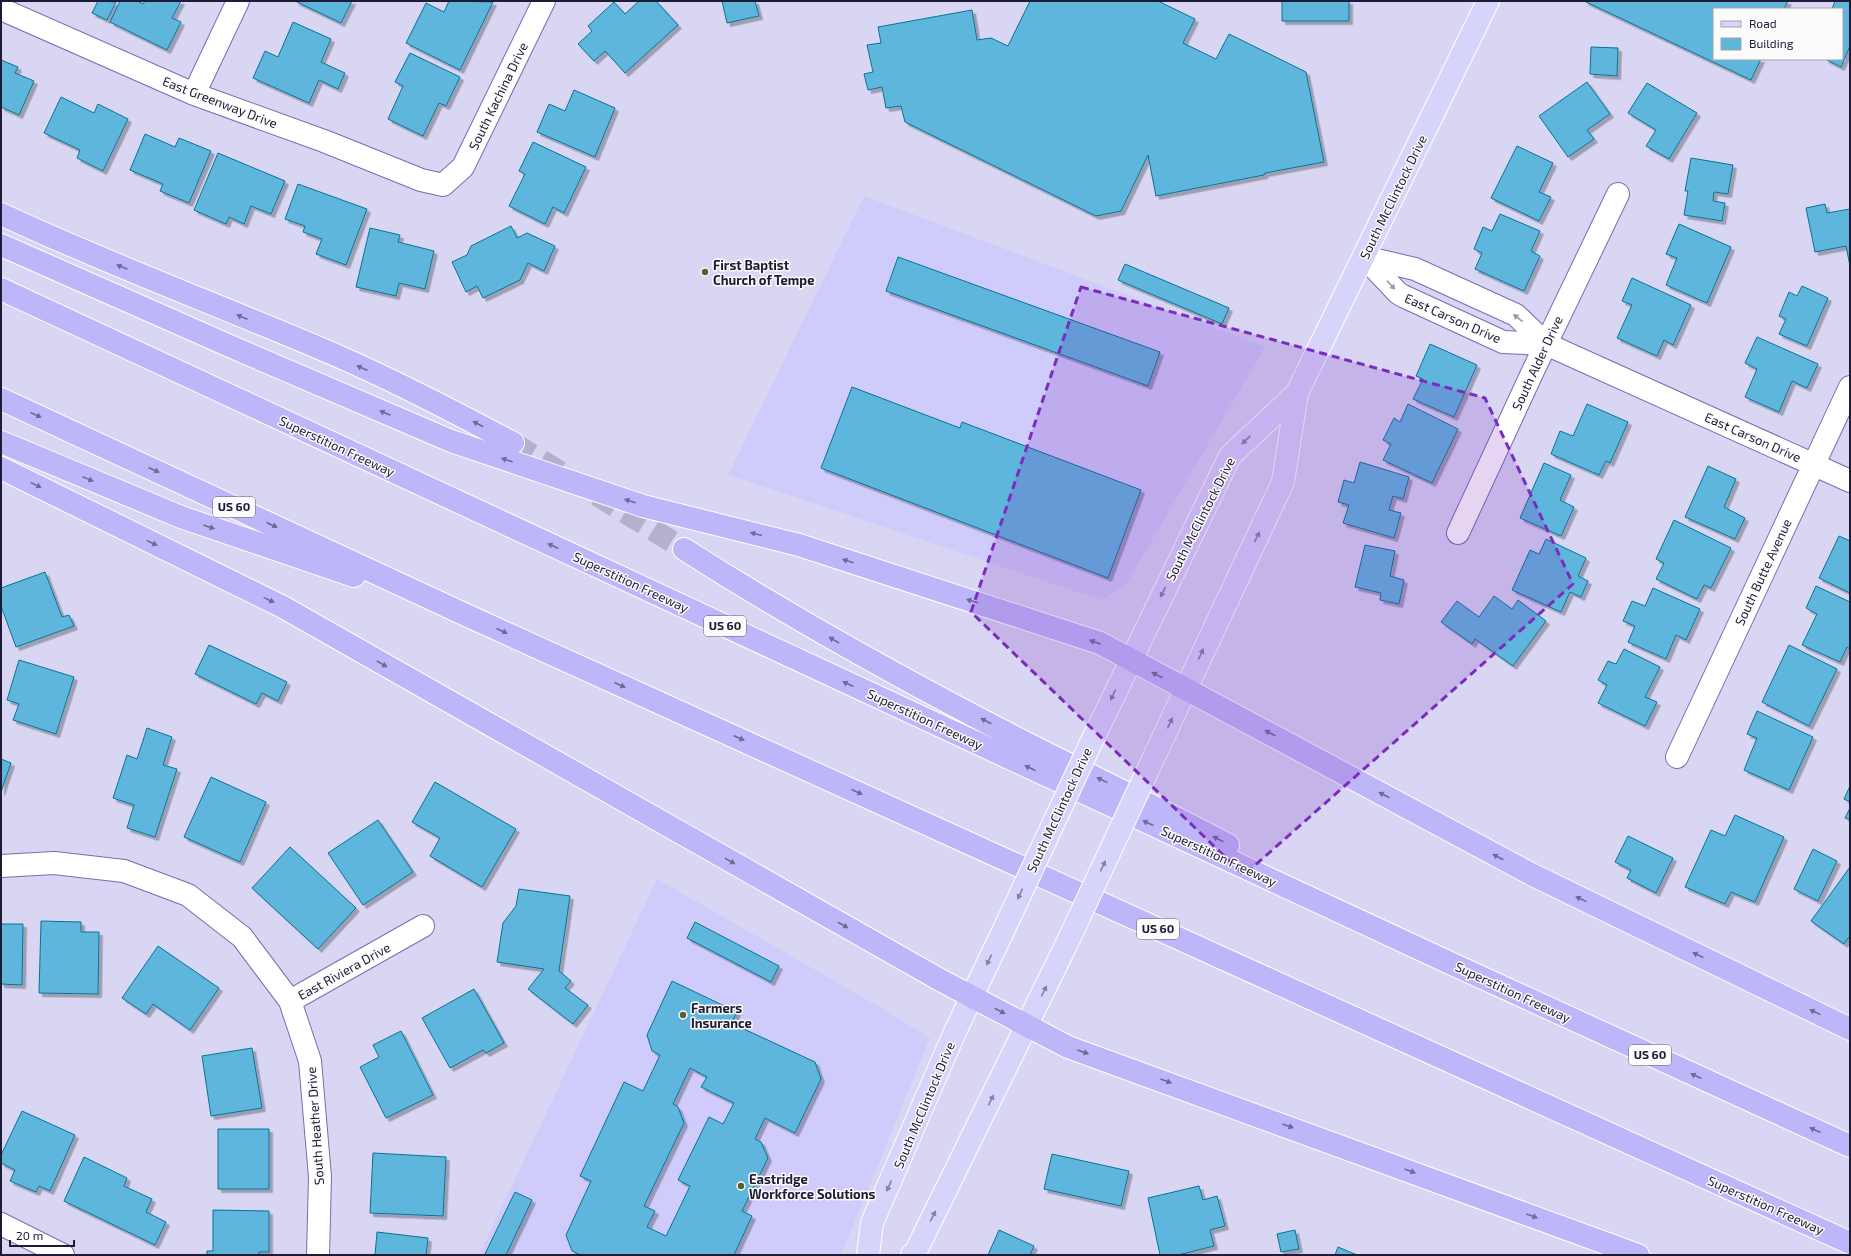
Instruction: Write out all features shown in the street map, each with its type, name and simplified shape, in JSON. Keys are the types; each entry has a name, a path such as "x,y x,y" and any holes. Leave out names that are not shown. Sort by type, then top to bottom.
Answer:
{"highway":[{"path":"1,214 71,246 340,357 460,414 513,443"},
{"path":"1,245 239,350 451,441 643,506 799,545 1100,643 1185,690 1219,706 1533,875 1850,1029"},
{"name":"Superstition Freeway","path":"1,289 1450,963 1850,1146"},
{"name":"Superstition Freeway","path":"1,399 466,615 1850,1243"},
{"path":"1,442 182,517 466,615"},
{"path":"1,468 283,607 971,996 1068,1047 1638,1255"},
{"path":"684,549 738,584 840,644 1027,743 1178,818 1450,963"}],"main road":[{"name":"South McClintock Drive","path":"912,1255 916,1251 1028,1025 1283,482 1297,393 1488,1"},
{"name":"South McClintock Drive","path":"868,1255 872,1223 971,996 1006,925 1130,660 1230,456 1297,393"}],"street":[{"path":"194,94 238,1"},
{"name":"South Kachina Drive","path":"443,185 463,167 544,1"},
{"name":"East Greenway Drive","path":"1,9 194,94 324,141 421,180 443,185"},
{"name":"South Alder Drive","path":"1458,533 1618,194"},
{"name":"East Carson Drive","path":"1364,257 1398,293 1403,296 1503,342 1546,344"},
{"name":"East Carson Drive","path":"1364,257 1415,268 1516,315 1546,344 1850,481"},
{"name":"South Butte Avenue","path":"1677,757 1815,465 1850,387"},
{"name":"East Riviera Drive","path":"1,866 54,863 124,871 188,895 242,937 290,1001 423,926"},
{"name":"South Heather Drive","path":"290,1001 310,1061 320,1177 318,1255"},
{"path":"1,1224 63,1255"}],"highlighted area":[{"path":"1081,287 1485,398 1573,584 1244,875 971,612"}],"shaded area":[{"path":"864,196 1265,347 1127,583 1102,600 728,475"},
{"path":"657,879 878,1006 930,1038 841,1255 479,1255"}],"building":[{"path":"98,1 116,2 107,20 92,13"},
{"path":"120,1 137,1 143,4 145,1 181,1 172,18 181,22 167,50 110,22"},
{"path":"295,1 352,1 341,23"},
{"path":"449,1 493,2 460,70 406,43 426,3 444,12"},
{"path":"639,1 656,1 678,25 625,73 605,51 594,61 578,44 592,31 588,26 614,2 625,14"},
{"path":"722,1 755,1 759,16 727,23"},
{"path":"1030,1 1158,1 1195,19 1183,43 1216,59 1229,34 1306,72 1324,162 1156,196 1148,155 1121,211 1096,216 905,122 901,106 886,108 882,87 868,90 864,74 873,72 867,45 881,43 878,27 972,10 977,40 991,38 1008,46"},
{"path":"1282,1 1349,1 1349,21 1282,21"},
{"path":"1584,1 1788,1 1784,8 1713,8 1713,60 1761,60 1751,80"},
{"path":"1835,1 1850,1 1850,46 1841,67 1827,60 1843,60 1843,8 1832,8"},
{"path":"293,22 331,39 321,62 345,73 338,89 319,80 309,103 253,78 265,51 278,57"},
{"path":"1591,47 1618,48 1617,76 1590,74"},
{"path":"410,53 460,77 446,106 439,103 423,136 388,119 403,86 395,82"},
{"path":"1,60 18,67 15,73 34,81 19,115 1,107"},
{"path":"1587,82 1610,114 1587,130 1594,139 1568,157 1539,116"},
{"path":"1647,83 1697,113 1669,159 1646,146 1656,130 1628,113"},
{"path":"574,90 615,108 595,157 537,132 549,104 565,111"},
{"path":"61,97 94,113 98,104 128,119 103,171 77,158 80,150 44,133"},
{"path":"145,134 175,147 179,138 211,151 189,203 160,191 163,184 130,170"},
{"path":"533,142 586,167 564,213 553,207 545,224 509,206 525,174 519,171"},
{"path":"1517,146 1553,163 1539,192 1551,197 1539,221 1491,198"},
{"path":"218,153 285,181 271,214 251,206 244,224 229,217 226,224 194,210"},
{"path":"1691,158 1733,165 1728,194 1714,192 1713,201 1725,203 1722,221 1684,215 1688,191 1685,191"},
{"path":"298,184 367,209 346,265 316,254 322,239 303,232 305,226 285,219"},
{"path":"1825,204 1827,213 1850,209 1850,266 1846,246 1815,252 1806,208"},
{"path":"1500,214 1540,231 1531,251 1540,256 1524,291 1475,269 1482,253 1474,249 1483,227 1492,231"},
{"path":"1679,224 1731,247 1707,303 1666,285 1677,258 1666,254"},
{"path":"511,226 517,238 527,233 555,246 544,271 528,263 520,280 483,298 477,286 466,292 452,262 467,255 471,246"},
{"path":"370,228 400,235 398,242 434,251 425,289 399,283 396,296 356,287"},
{"path":"898,257 1160,352 1148,386 886,291"},
{"path":"1125,264 1229,308 1222,324 1118,280"},
{"path":"1632,278 1691,305 1673,345 1664,340 1657,356 1617,338 1632,305 1622,301"},
{"path":"1802,286 1828,298 1807,346 1779,334 1786,319 1779,316 1789,292 1797,296"},
{"path":"1757,337 1818,364 1807,388 1792,381 1779,412 1745,397 1757,369 1745,363"},
{"path":"1430,344 1477,365 1454,417 1413,399 1423,379 1416,376"},
{"path":"852,387 960,428 962,422 1141,490 1108,578 821,468"},
{"path":"1408,404 1458,429 1432,483 1383,460 1391,444 1383,440 1394,418 1400,422"},
{"path":"1587,404 1628,422 1610,463 1606,461 1599,475 1551,454 1560,431 1573,436"},
{"path":"1360,462 1409,477 1403,499 1393,496 1389,510 1401,513 1394,538 1343,523 1349,505 1338,502 1344,480 1354,483"},
{"path":"1544,463 1571,475 1560,500 1574,507 1561,536 1520,518"},
{"path":"1708,466 1736,479 1724,507 1745,518 1735,539 1685,517"},
{"path":"1674,520 1731,548 1711,588 1704,585 1697,599 1656,579 1664,563 1656,559"},
{"path":"1839,536 1850,541 1850,593 1819,578"},
{"path":"1546,539 1586,558 1578,576 1588,581 1581,597 1570,592 1561,612 1512,590 1530,550 1539,554"},
{"path":"1365,545 1395,551 1390,576 1404,580 1399,604 1380,600 1381,593 1355,587"},
{"path":"45,572 62,617 69,615 74,626 16,647 1,606 1,588"},
{"path":"1816,586 1850,602 1850,649 1847,647 1840,662 1802,645 1817,614 1806,608"},
{"path":"1653,588 1700,609 1686,640 1676,635 1666,659 1628,642 1635,626 1623,621 1632,601 1645,606"},
{"path":"1494,596 1512,609 1518,600 1546,621 1513,666 1475,639 1472,644 1441,622 1457,601 1479,617"},
{"path":"209,645 287,682 278,701 262,693 256,704 195,674"},
{"path":"1789,645 1837,669 1809,726 1762,702"},
{"path":"1624,649 1660,667 1645,697 1657,702 1645,726 1598,703 1607,685 1598,680 1608,661 1616,664"},
{"path":"19,660 74,677 56,734 13,720 19,704 7,700"},
{"path":"1757,711 1813,737 1789,790 1744,770 1757,738 1747,734"},
{"path":"147,728 172,737 163,765 177,769 155,837 127,828 134,805 113,798 127,755 137,759"},
{"path":"1,759 11,763 1,792"},
{"path":"211,777 266,802 240,862 184,837"},
{"path":"435,782 516,829 482,887 430,856 440,838 412,822"},
{"path":"1850,786 1850,802 1844,799"},
{"path":"1850,808 1850,820 1845,818"},
{"path":"1735,815 1784,837 1755,902 1731,892 1725,904 1685,887 1711,830 1725,836"},
{"path":"378,820 413,872 363,905 328,853"},
{"path":"1628,836 1673,858 1656,893 1627,878 1631,870 1615,862"},
{"path":"290,847 356,908 318,949 252,888"},
{"path":"1813,849 1837,861 1818,901 1794,889"},
{"path":"1850,867 1850,938 1849,937 1844,944 1811,921"},
{"path":"519,889 570,896 559,971 571,981 565,988 588,1005 573,1024 528,989 544,969 497,962 503,923 516,906"},
{"path":"41,921 81,922 81,932 99,932 98,994 39,993"},
{"path":"695,922 779,966 771,982 687,938"},
{"path":"1,924 23,924 22,985 1,984"},
{"path":"158,946 219,988 190,1030 153,1004 146,1014 122,998"},
{"path":"672,981 737,1012 731,1023 815,1062 821,1079 795,1133 765,1118 755,1139 761,1142 768,1158 742,1211 752,1216 734,1255 581,1255 572,1251 566,1235 591,1181 580,1176 624,1082 643,1091 660,1055 652,1051 647,1035","holes":["690,1068 707,1077 701,1087 734,1103 723,1124 709,1117 678,1180 690,1186 666,1236 647,1227 655,1211 644,1206 684,1123 678,1107 673,1104"]},
{"path":"474,989 504,1043 486,1053 483,1050 450,1068 422,1018"},
{"path":"401,1031 433,1095 386,1118 360,1067 379,1057 373,1045"},
{"path":"252,1048 262,1108 211,1116 202,1056"},
{"path":"22,1111 75,1135 50,1191 39,1186 36,1192 10,1181 15,1170 1,1163 1,1155"},
{"path":"218,1129 269,1129 269,1189 218,1189"},
{"path":"373,1153 446,1157 443,1216 370,1213"},
{"path":"1052,1154 1129,1171 1121,1206 1044,1189"},
{"path":"84,1157 127,1178 124,1186 152,1199 146,1212 166,1222 155,1245 64,1201"},
{"path":"1199,1186 1203,1200 1217,1196 1225,1226 1210,1230 1214,1246 1178,1255 1160,1255 1148,1198"},
{"path":"515,1192 532,1200 506,1255 485,1254"},
{"path":"213,1210 269,1211 269,1252 259,1252 259,1255 207,1255 207,1251 213,1251"},
{"path":"999,1230 1034,1246 1030,1255 988,1255"},
{"path":"1295,1230 1299,1249 1281,1252 1277,1234"},
{"path":"377,1232 428,1238 426,1255 375,1255"},
{"path":"1338,1247 1357,1255 1335,1255"}],"tunnel":[{"path":"513,443 565,475"},
{"path":"597,495 684,549"}],"place":[{"name":"First Baptist Church of Tempe","path":"705,272"},
{"name":"Farmers Insurance","path":"683,1015"},
{"name":"Eastridge Workforce Solutions","path":"741,1186"}]}
